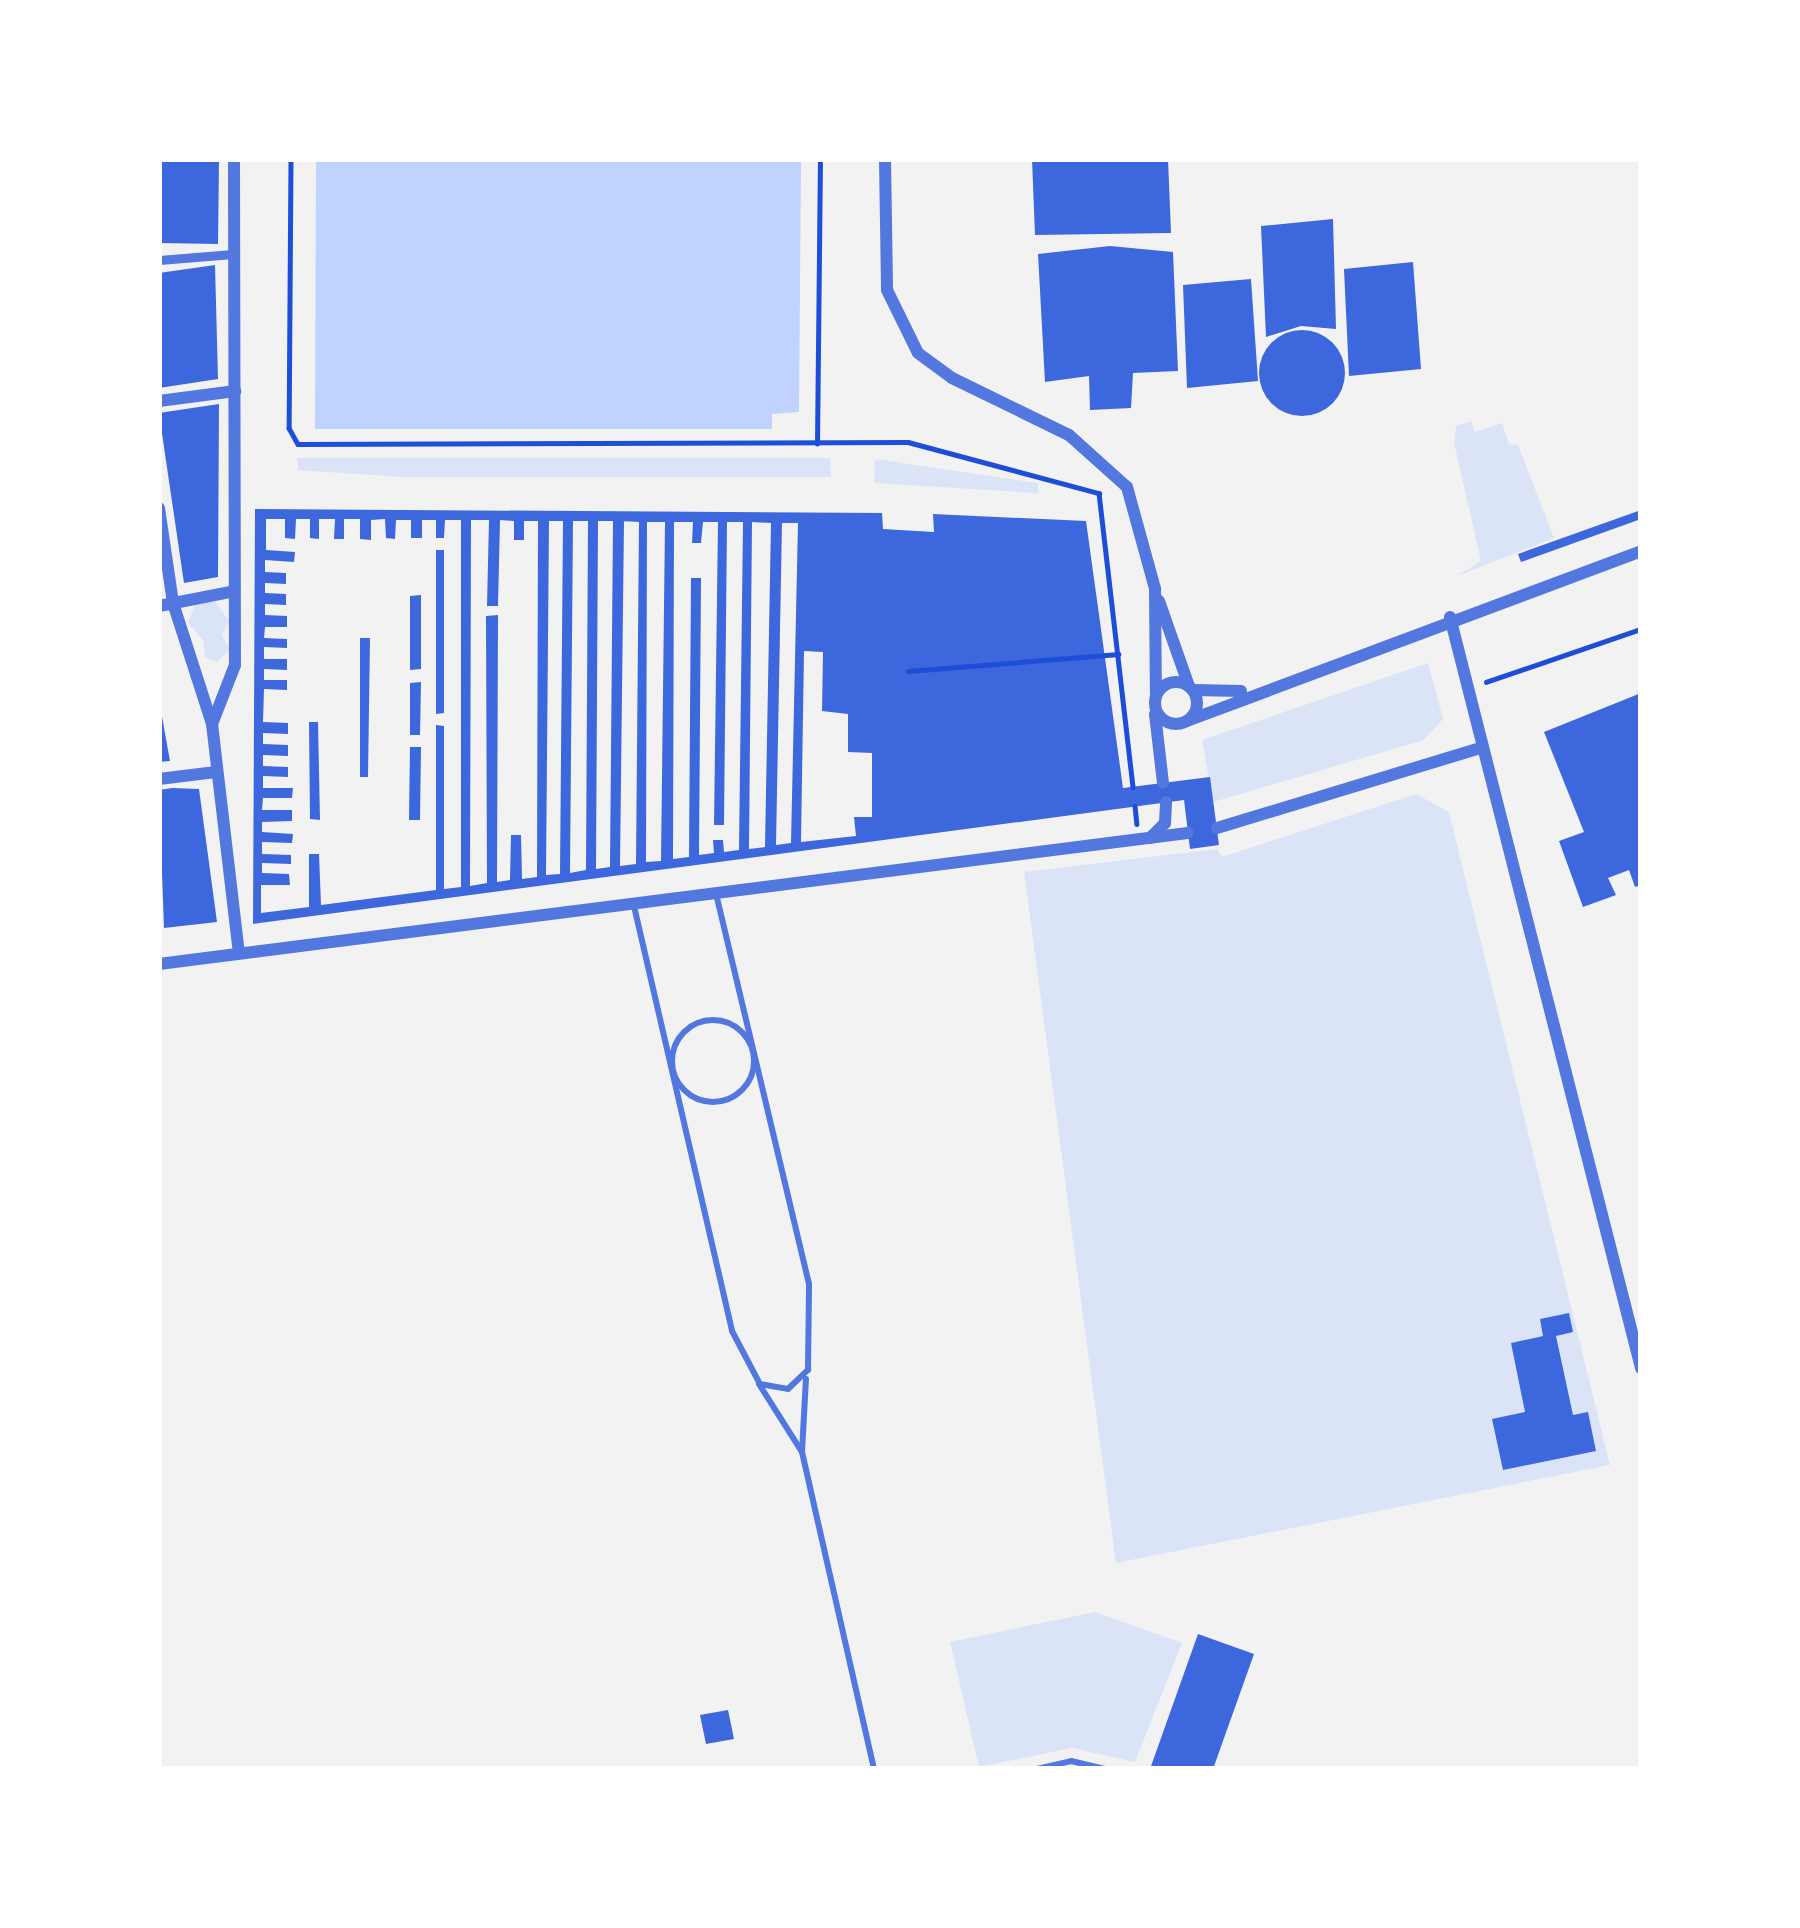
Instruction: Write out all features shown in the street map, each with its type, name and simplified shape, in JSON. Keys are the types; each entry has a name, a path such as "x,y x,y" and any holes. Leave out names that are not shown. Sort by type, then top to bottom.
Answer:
{"street":[{"path":"212,724 235,665 234,159"},
{"path":"885,159 884,269 904,333 933,367 1069,435 1112,468 1141,518 1155,589 1197,704 1187,721"},
{"path":"159,260 233,254"},
{"path":"159,401 235,391"},
{"path":"159,508 166,604 212,724 239,953"},
{"path":"1155,700 1167,722 1187,721 1249,692 1641,551"},
{"path":"1155,589 1155,700 1163,783"},
{"path":"166,604 235,591"},
{"path":"1450,617 1641,1368"},
{"path":"1155,700 1171,682 1249,692"},
{"path":"1216,828 1484,747"},
{"path":"159,779 216,772"},
{"path":"1144,842 1165,823 1166,802"},
{"path":"159,964 717,897 1144,842 1188,832"}],"lane":[{"path":"717,897 809,1284 802,1452 874,1769"},
{"path":"634,906 733,1331 754,1376 802,1452"},
{"path":"703,1020 740,1029 754,1052 750,1080 729,1100 701,1101 672,1071 681,1034 703,1020"},
{"path":"754,1376 769,1389 788,1389 808,1370"},
{"path":"1037,1769 1071,1762 1107,1769"}],"path":[{"path":"291,159 289,428 298,444 908,442 1099,493 1132,787"},
{"path":"818,444 820,159"},
{"path":"1469,688 1641,629"},
{"path":"908,671 1118,654"}],"shaded area":[{"path":"1471,421 1475,432 1502,423 1509,444 1518,445 1554,538 1457,576 1481,561 1454,443 1456,426"},
{"path":"297,458 830,458 831,477 401,477 298,470"},
{"path":"875,459 1038,483 1038,493 874,483"},
{"path":"214,600 229,621 222,635 230,650 217,662 205,657 203,640 188,623 195,604"},
{"path":"1428,663 1443,719 1424,740 1213,802 1202,740"},
{"path":"1416,794 1449,812 1610,1465 1116,1563 1024,872 1217,849 1222,857"},
{"path":"1095,1612 1182,1643 1135,1762 1072,1748 979,1767 950,1642"}],"water":[{"path":"316,159 801,159 799,412 772,414 772,429 315,429"}],"building":[{"path":"159,159 219,159 218,244 159,243"},
{"path":"1032,159 1168,159 1171,233 1035,235"},
{"path":"1333,219 1336,329 1301,326 1266,337 1261,226"},
{"path":"1110,246 1173,252 1178,371 1133,373 1131,408 1090,410 1089,376 1045,382 1038,254"},
{"path":"1413,262 1421,369 1349,376 1344,269"},
{"path":"215,265 218,379 159,388 159,273"},
{"path":"1251,279 1258,381 1187,388 1183,285"},
{"path":"1302,330 1318,333 1332,343 1342,357 1342,389 1332,403 1318,413 1302,416 1286,413 1272,403 1262,389 1259,373 1262,357 1272,343 1286,333"},
{"path":"219,404 218,577 184,583 159,413"},
{"path":"255,509 882,513 883,529 934,532 933,514 1086,521 1123,788 1210,777 1219,845 1190,849 1184,800 253,924","holes":["266,519 285,519 285,538 295,539 296,519 310,519 310,538 319,539 319,519 335,519 334,539 344,539 344,519 360,519 360,539 371,540 371,520 385,519 386,538 395,539 396,520 411,520 411,538 422,538 422,520 436,520 436,538 444,538 445,520 461,520 461,887 444,889 444,726 436,725 436,890 321,905 319,854 309,854 309,907 261,913 261,885 290,885 289,874 262,873 262,863 291,864 291,855 262,854 262,842 292,843 293,834 262,832 262,822 292,821 292,810 262,810 263,798 292,798 293,788 263,788 263,776 288,777 288,767 263,766 263,755 288,756 288,745 263,744 263,733 288,734 288,723 263,722 264,689 287,690 287,680 264,680 264,669 287,670 287,659 264,659 264,647 287,648 287,639 264,638 265,627 287,627 287,616 265,615 265,604 286,605 286,594 265,593 265,583 286,584 286,573 265,572 265,560 294,562 295,552 266,550","471,520 489,520 487,606 498,606 500,520 514,521 514,540 524,540 524,521 538,521 537,877 522,879 521,835 511,835 510,880 497,882 498,615 486,616 487,883 470,886","549,521 563,521 560,874 546,875","573,521 588,521 586,870 570,873","598,521 613,521 610,867 596,869","624,521 639,522 636,864 620,866","647,522 665,522 661,861 646,862","674,522 693,522 692,543 701,543 703,522 718,522 714,825 724,825 727,522 743,522 739,850 724,852 723,840 713,840 714,853 699,855 701,578 691,578 689,857 673,859","752,522 771,523 765,847 749,849","782,523 798,523 791,843 776,845","804,651 823,652 822,711 848,714 848,752 872,753 872,817 854,817 856,836 801,842"]},
{"path":"1641,510 1641,519 1521,562 1518,554"},
{"path":"436,550 444,550 444,713 436,714"},
{"path":"421,595 421,669 410,670 410,596"},
{"path":"360,638 370,638 368,777 360,777"},
{"path":"421,682 420,735 410,735 410,683"},
{"path":"1641,693 1641,885 1635,887 1629,870 1608,878 1616,895 1583,907 1559,841 1584,832 1544,732"},
{"path":"159,700 170,761 159,762"},
{"path":"309,722 318,722 320,820 310,819"},
{"path":"410,747 421,747 420,820 409,820"},
{"path":"199,789 217,922 164,928 159,790"},
{"path":"1569,1313 1573,1332 1556,1336 1573,1415 1588,1412 1596,1451 1503,1470 1492,1419 1525,1412 1511,1343 1543,1336 1540,1319"},
{"path":"1198,1634 1254,1654 1213,1769 1150,1769"},
{"path":"728,1710 734,1739 706,1744 700,1715"}]}
